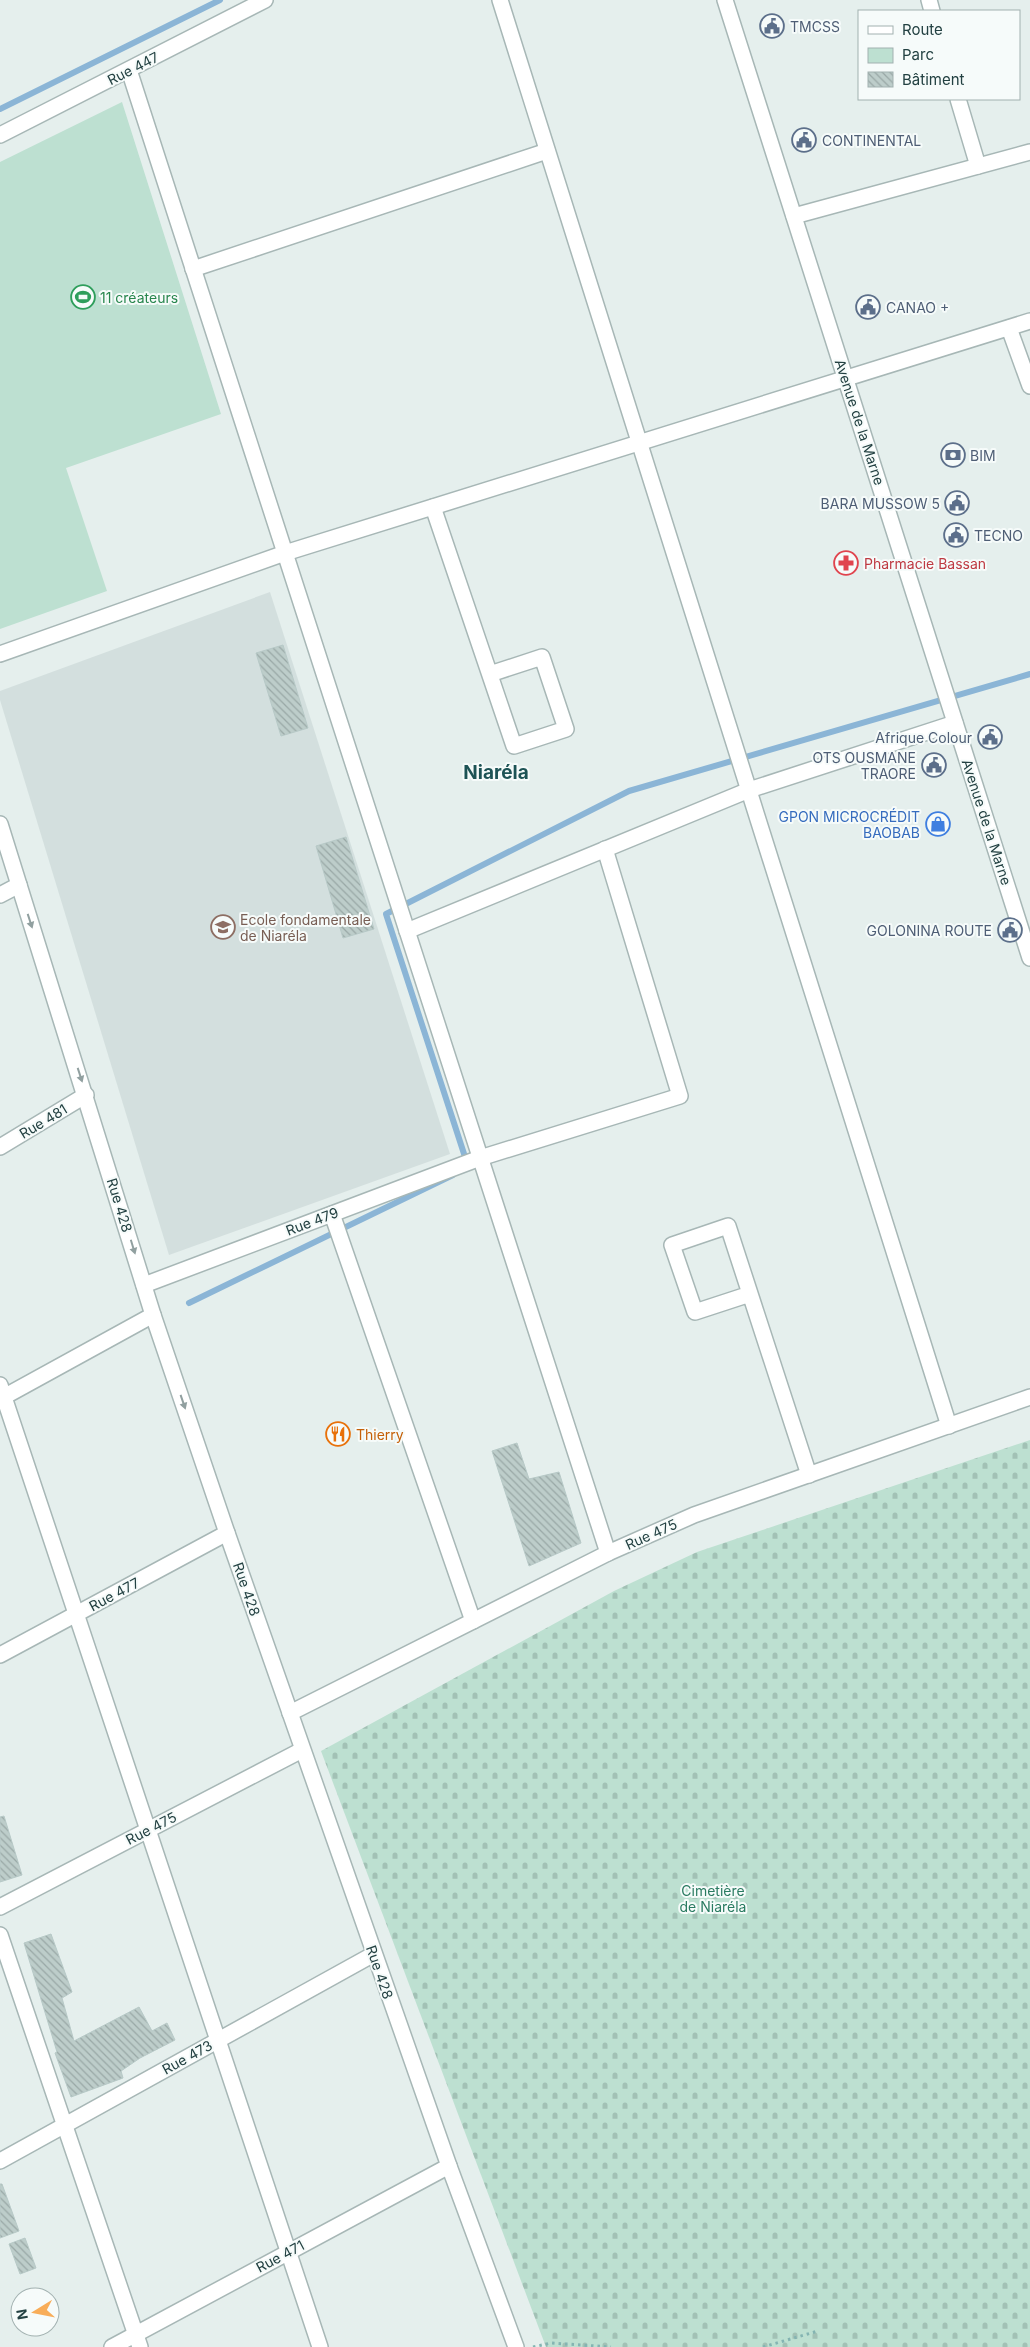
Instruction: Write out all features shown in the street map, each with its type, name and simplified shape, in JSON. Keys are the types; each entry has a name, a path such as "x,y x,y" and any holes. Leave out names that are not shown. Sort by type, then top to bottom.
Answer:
{"street":[{"name":"Rue 447","path":"0,135 265,0"},
{"path":"500,0 949,1426"},
{"name":"Avenue de la Marne","path":"725,0 1030,958"},
{"path":"129,70 608,1553"},
{"path":"958,100 978,166"},
{"path":"194,269 547,150"},
{"path":"794,216 1030,152"},
{"path":"0,654 285,553 1030,321"},
{"path":"1009,328 1030,386"},
{"path":"434,506 490,674 514,746 566,729 542,657 490,674"},
{"path":"407,931 749,790 955,723"},
{"name":"Rue 428","path":"0,824 153,1315 302,1750 448,2166 516,2347"},
{"name":"Rue 479","path":"144,1285 480,1158 680,1096 605,849"},
{"path":"0,895 19,885"},
{"name":"Rue 481","path":"0,1147 86,1095"},
{"path":"332,1214 473,1621"},
{"path":"750,1294 694,1312 672,1245 728,1226 809,1474"},
{"path":"153,1315 1,1394 320,2347"},
{"name":"Rue 475","path":"290,1713 608,1553 694,1515 1030,1397"},
{"name":"Rue 477","path":"0,1654 227,1533"},
{"name":"Rue 475","path":"0,1907 302,1750"},
{"path":"0,1935 138,2341"},
{"name":"Rue 473","path":"0,2161 374,1954"},
{"name":"Rue 471","path":"112,2347 138,2341 288,2252 448,2166"}],"path":[{"path":"763,2347 818,2331"},
{"path":"532,2347 551,2343 611,2347"}],"shaded area":[{"name":"Ecole fondamentale de Niaréla","path":"270,592 450,1154 169,1255 0,700 0,691"}],"green space":[{"path":"122,102 221,414 66,468 107,591 0,629 0,162"},
{"name":"Cimetière de Niaréla","path":"1030,1440 1030,2347 546,2347 321,1751 614,1591 697,1552"}],"building":[{"path":"283,645 308,728 281,736 256,653"},
{"path":"346,837 374,929 343,938 316,846"},
{"path":"517,1443 529,1479 559,1472 581,1543 529,1566 492,1451"},
{"path":"4,1816 22,1875 0,1882 0,1817"},
{"path":"51,1934 72,1992 62,1998 74,2041 139,2007 152,2031 167,2023 175,2040 140,2058 121,2071 123,2078 71,2097 55,2053 57,2052 24,1943"},
{"path":"0,2184 2,2184 19,2231 0,2238"},
{"path":"25,2238 36,2268 20,2274 9,2244"}],"waterway":[{"path":"0,109 220,0"},
{"path":"467,1163 386,914 629,791 1030,674"},
{"path":"189,1303 453,1175"}],"place":[{"name":"TMCSS","path":"772,26"},
{"name":"CONTINENTAL","path":"804,140"},
{"name":"11 créateurs","path":"83,297"},
{"name":"CANAO +","path":"868,307"},
{"name":"BIM","path":"953,455"},
{"name":"BARA MUSSOW 5","path":"957,503"},
{"name":"TECNO","path":"956,535"},
{"name":"Pharmacie Bassan","path":"846,563"},
{"name":"Afrique Colour","path":"990,737"},
{"name":"OTS OUSMANE TRAORE","path":"934,765"},
{"name":"GPON MICROCRÉDIT BAOBAB","path":"938,824"},
{"name":"Ecole fondamentale de Niaréla","path":"223,927"},
{"name":"GOLONINA ROUTE","path":"1010,930"},
{"name":"Thierry","path":"338,1434"}],"district":[{"name":"Niaréla","path":"496,772"}]}
